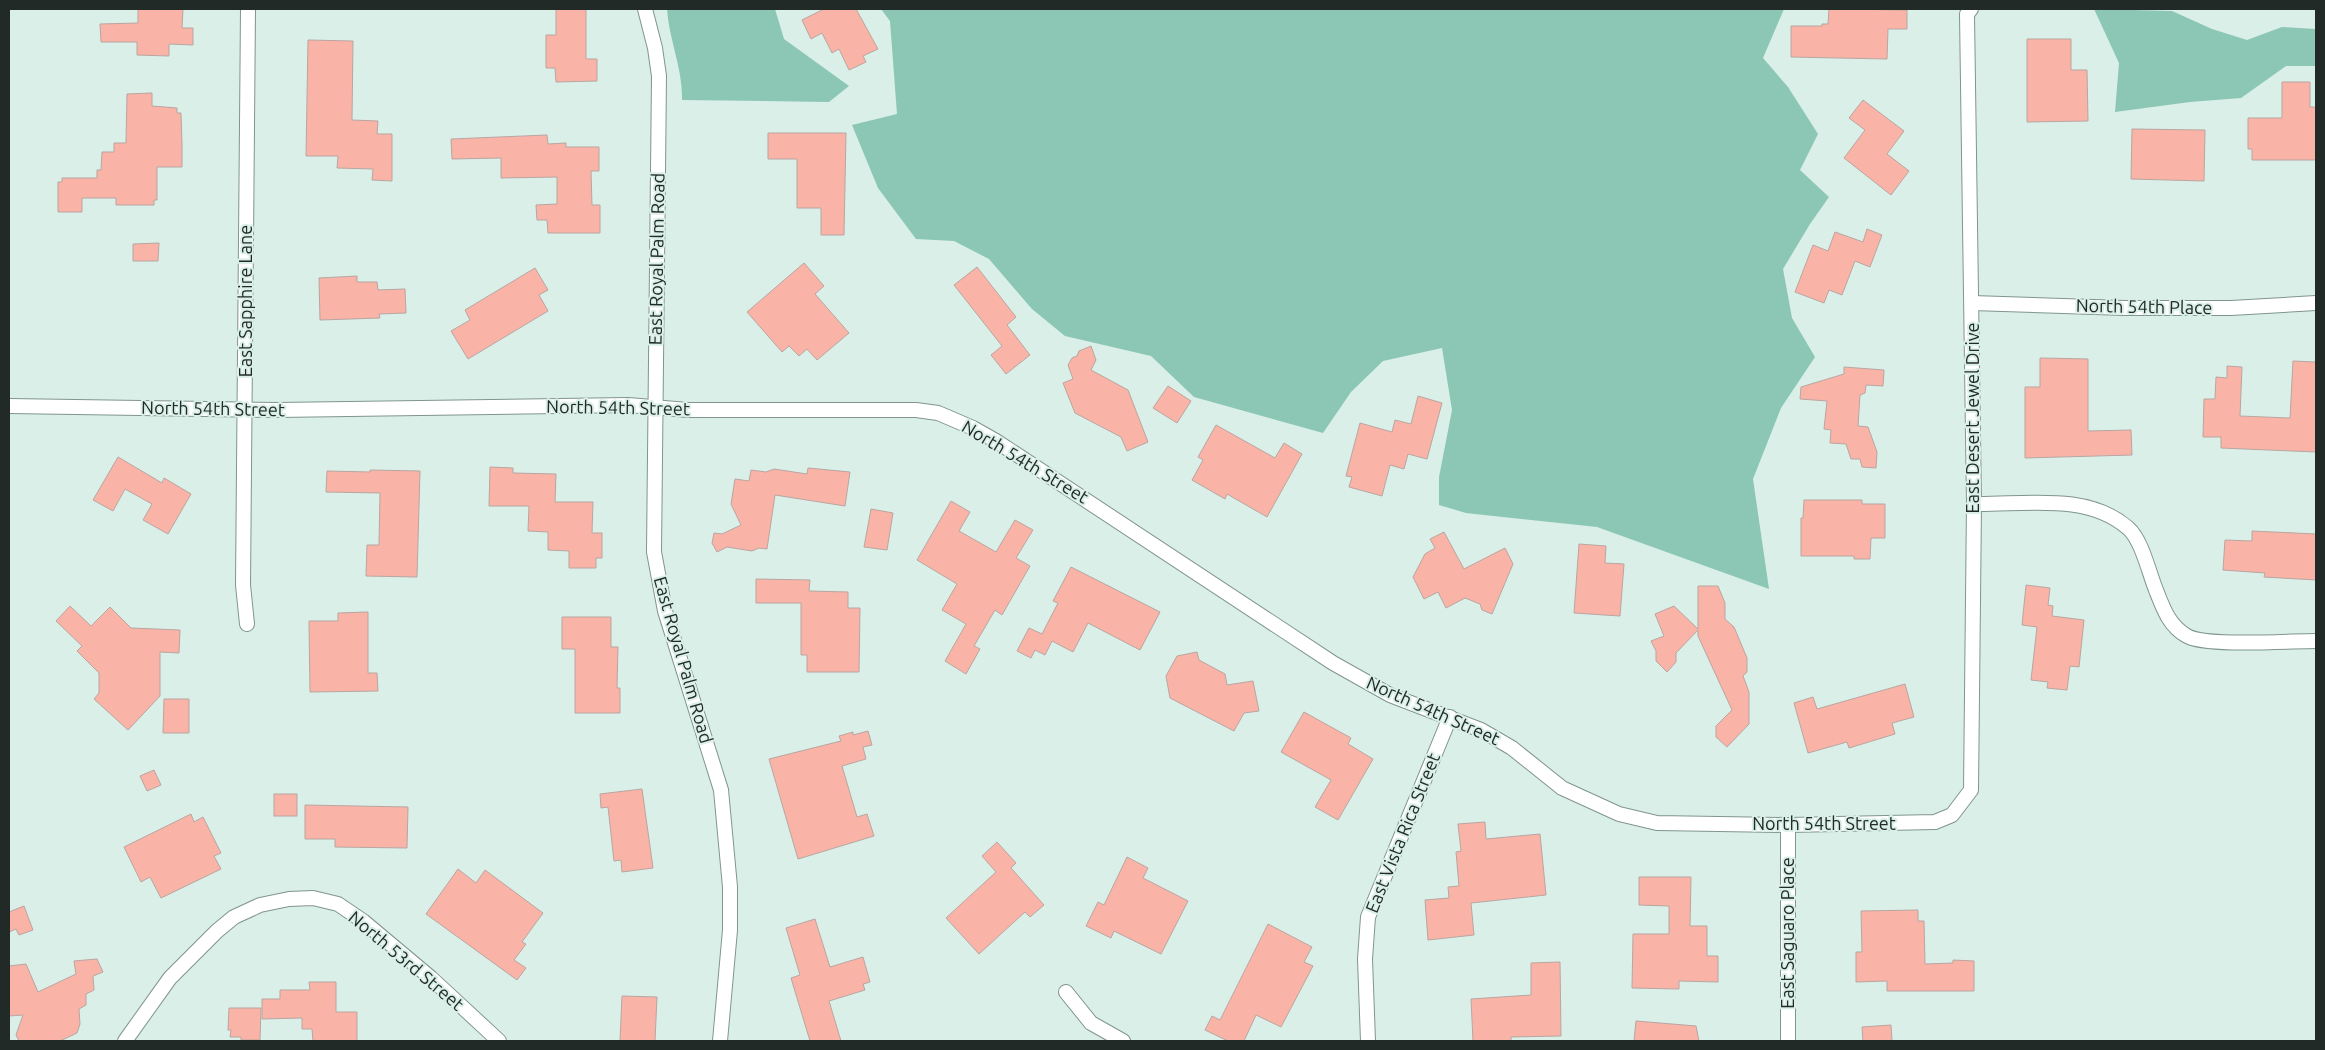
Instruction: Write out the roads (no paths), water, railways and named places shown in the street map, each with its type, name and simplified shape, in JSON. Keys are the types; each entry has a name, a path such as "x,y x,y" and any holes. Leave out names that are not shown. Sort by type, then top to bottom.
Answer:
{"street":[{"name":"East Sapphire Lane","path":"247,624 243,585 248,9"},
{"name":"East Royal Palm Road","path":"645,9 655,48 659,76 654,552 659,586 720,790 725,825 730,887 730,930 720,1041"},
{"name":"East Desert Jewel Drive","path":"1952,815 1971,790 1974,504 1969,11"},
{"name":"North 54th Place","path":"1972,303 2125,308 2231,308 2316,303"},
{"name":"North 54th Street","path":"9,406 245,410 628,405 688,410 916,410 938,413 973,428 1005,446 1333,663 1390,696 1481,730 1512,748 1562,788 1618,814 1657,823 1788,825 1935,822 1952,815"},
{"path":"1974,504 2061,504 2095,508 2129,528 2141,550 2168,619 2188,636 2209,642 2316,641"},
{"name":"East Vista Rica Street","path":"1368,1041 1365,959 1368,917 1450,718"},
{"name":"East Saguaro Place","path":"1788,825 1788,1041"},
{"name":"North 53rd Street","path":"125,1041 170,978 216,931 234,917 260,905 289,899 313,898 338,904 363,921 430,978 499,1041"},
{"path":"1066,992 1091,1023 1123,1041"}]}
